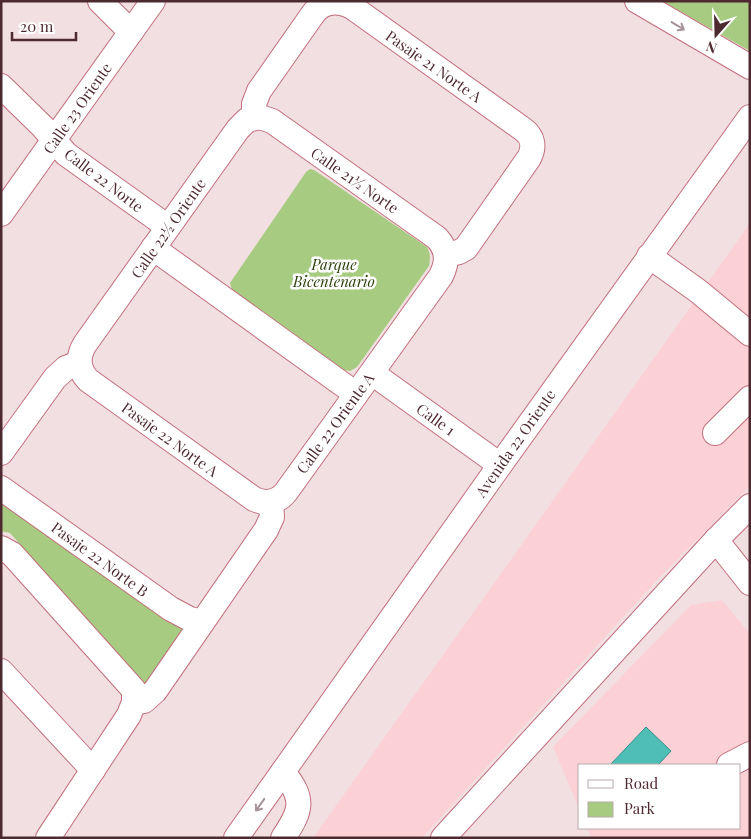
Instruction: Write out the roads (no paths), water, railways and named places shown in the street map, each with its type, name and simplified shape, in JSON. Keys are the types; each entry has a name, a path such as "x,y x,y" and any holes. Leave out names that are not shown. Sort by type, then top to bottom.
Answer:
{"street":[{"path":"100,1 131,32"},
{"name":"Calle 23 Oriente","path":"1,214 153,1"},
{"path":"637,1 750,66"},
{"path":"254,118 254,104 259,92 312,14 317,8 330,2"},
{"name":"Pasaje 21 Norte A","path":"330,2 345,3 352,7 524,130 532,141 533,147 529,158 471,242 459,252 446,255"},
{"name":"Calle 22 Norte","path":"1,86 66,154 168,227"},
{"name":"Avenida 22 Oriente","path":"236,838 500,465 750,117"},
{"name":"Calle 22½ Oriente","path":"79,363 79,356 85,344 168,227 242,124 254,118"},
{"name":"Calle 21½ Norte","path":"254,118 266,118 272,121 437,238 442,243 446,255"},
{"path":"153,248 356,394"},
{"name":"Calle 22 Oriente A","path":"271,502 277,500 286,492 441,276 446,263 446,255"},
{"path":"649,256 698,291 750,334"},
{"path":"1,453 55,378 66,368 79,363"},
{"name":"Pasaje 22 Norte A","path":"79,363 81,370 88,380 254,499 260,502 271,502"},
{"name":"Calle 1","path":"372,373 500,465"},
{"path":"715,433 750,398"},
{"name":"Pasaje 22 Norte B","path":"1,488 171,610 190,619 202,622"},
{"path":"134,702 144,701 155,691 266,530 272,517 271,502"},
{"path":"442,838 716,540 750,506"},
{"path":"716,540 750,583"},
{"path":"1,548 12,554 134,690 134,702 130,715 48,838"},
{"path":"1,671 93,770"},
{"path":"731,764 750,754"},
{"path":"283,772 295,786 299,800 295,820 283,838"}],"park label":[{"name":"Parque Bicentenario","path":"334,272"}]}
